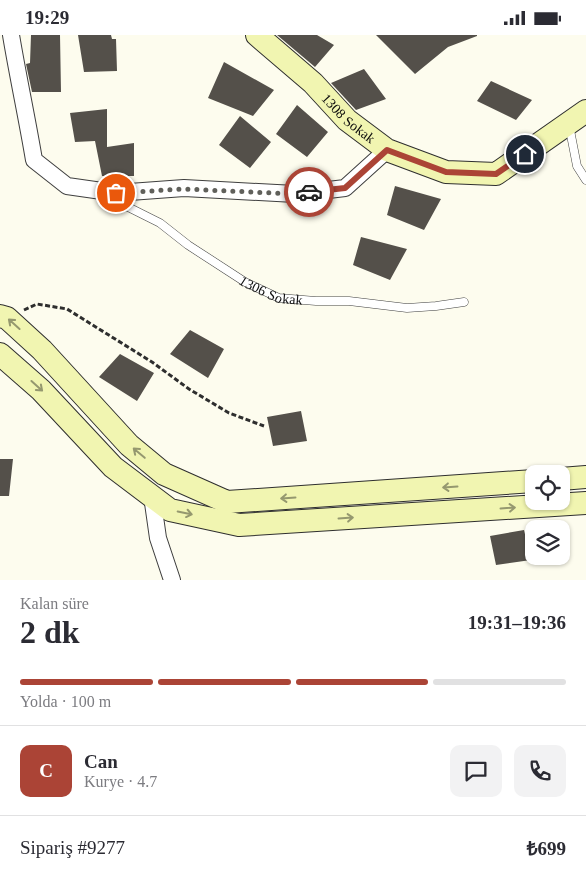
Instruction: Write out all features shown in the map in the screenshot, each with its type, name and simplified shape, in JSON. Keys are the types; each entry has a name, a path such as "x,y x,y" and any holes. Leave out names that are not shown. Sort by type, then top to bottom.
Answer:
{"street":[{"name":"1306 Sokak","path":"11,35 34,160 67,186 116,193 184,189 295,194 345,188 387,150"},
{"name":"1308 Sokak","path":"257,35 313,83 347,120 387,150 446,172 496,174 578,117"},
{"path":"3,317 42,350 129,445 164,474 228,502 525,482"},
{"path":"0,355 41,390 113,467 170,510 239,525 586,503"},
{"path":"570,478 586,477"},
{"path":"152,496 158,538 172,580"}],"lane":[{"path":"578,117 577,166 586,180"},
{"name":"1306 Sokak","path":"104,191 124,205 160,223 196,251 245,282 279,297 316,301 349,301 406,307 436,306 464,302"}],"path":[{"path":"3,317 37,303 67,309 152,362 188,389 229,413 264,426"}],"building":[{"path":"31,35 60,35 61,92 32,92 26,64 30,63"},
{"path":"78,35 111,35 112,39 116,39 117,71 84,72"},
{"path":"277,35 317,35 334,45 315,67"},
{"path":"376,35 477,36 448,47 415,74"},
{"path":"224,62 274,90 253,116 208,98"},
{"path":"364,69 386,99 356,110 331,83"},
{"path":"491,81 532,100 516,120 477,101"},
{"path":"297,105 328,132 307,157 276,134"},
{"path":"107,109 107,147 134,143 134,176 102,176 95,141 75,142 70,113"},
{"path":"240,116 271,142 250,168 219,145"},
{"path":"395,186 441,199 424,230 387,215"},
{"path":"361,237 407,249 390,280 353,265"},
{"path":"190,330 224,349 208,378 170,354"},
{"path":"120,354 154,373 137,401 99,377"},
{"path":"301,411 307,441 273,446 267,417"},
{"path":"0,459 13,459 9,496 0,496"},
{"path":"524,530 525,561 496,565 490,536"}],"way so far":[{"path":"116,193 184,189 295,194 309,192"}],"route":[{"path":"309,192 345,188 387,150 446,172 496,174 525,154"}]}
